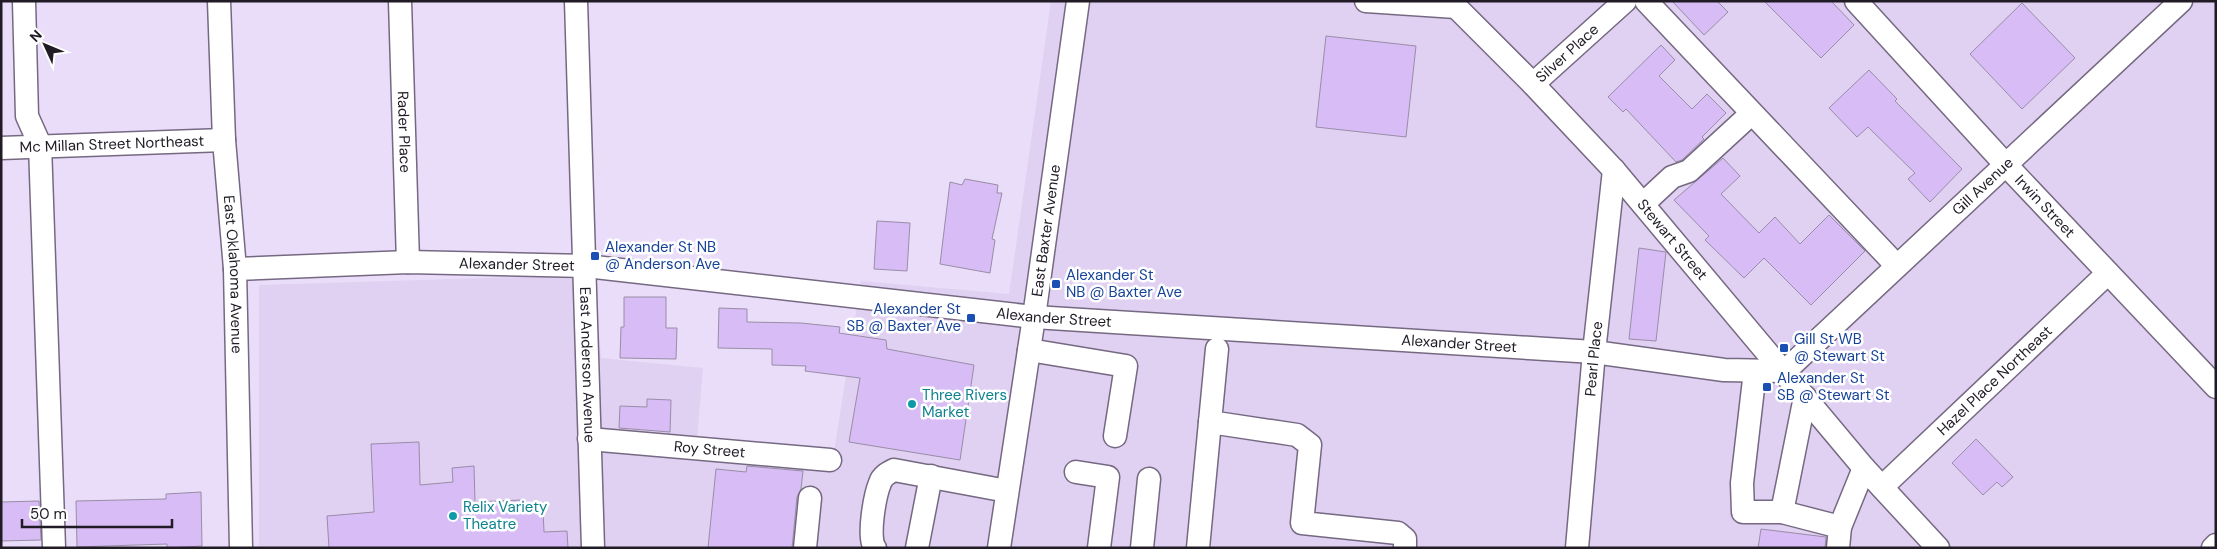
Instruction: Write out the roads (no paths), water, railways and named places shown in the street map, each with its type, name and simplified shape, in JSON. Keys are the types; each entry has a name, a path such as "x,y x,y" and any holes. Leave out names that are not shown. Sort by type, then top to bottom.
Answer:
{"street":[{"path":"24,1 27,116 40,145 54,548"},
{"name":"East Oklahoma Avenue","path":"219,1 224,140 235,269 241,548"},
{"name":"Rader Place","path":"400,1 408,262"},
{"name":"East Anderson Avenue","path":"576,1 586,266 588,439 593,548"},
{"name":"East Baxter Avenue","path":"999,548 1034,317 1078,1"},
{"name":"Stewart Street","path":"1366,1 1457,4 1614,170 1785,371 1864,468 1938,548"},
{"name":"Silver Place","path":"1533,84 1625,1"},
{"path":"1646,1 1897,266"},
{"name":"Irwin Street","path":"1856,1 2006,165 2216,387"},
{"name":"Gill Avenue","path":"1785,371 2181,1"},
{"path":"1643,204 1672,177 1689,171 1751,114"},
{"name":"Mc Millan Street Northeast","path":"1,148 40,145 224,140"},
{"name":"Pearl Place","path":"1577,548 1594,352 1614,170"},
{"name":"Alexander Street","path":"235,269 408,262 586,266 1034,317 1594,352 1724,370 1785,371"},
{"name":"Hazel Place Northeast","path":"1882,487 2108,273"},
{"path":"1198,548 1217,349"},
{"path":"1029,350 1126,366 1115,436"},
{"path":"1755,371 1742,483 1743,512 1782,512 1839,537 1864,468"},
{"path":"1782,512 1805,397"},
{"path":"1210,422 1297,435 1310,445 1302,523 1398,533 1403,535 1405,548"},
{"name":"Roy Street","path":"588,439 830,460"},
{"path":"875,548 870,534 880,482 885,474 894,470 1007,491"},
{"path":"1076,472 1108,478 1100,548"},
{"path":"917,548 931,476"},
{"path":"1142,548 1149,479"},
{"path":"805,548 810,498"}],"place":[{"name":"Alexander St NB @ Anderson Ave","path":"595,256"},
{"name":"Alexander St NB @ Baxter Ave","path":"1056,284"},
{"name":"Alexander St SB @ Baxter Ave","path":"971,318"},
{"name":"Gill St WB @ Stewart St","path":"1784,348"},
{"name":"Alexander St SB @ Stewart St","path":"1767,387"},
{"name":"Three Rivers Market","path":"912,404"},
{"name":"Relix Variety Theatre","path":"453,516"}]}
